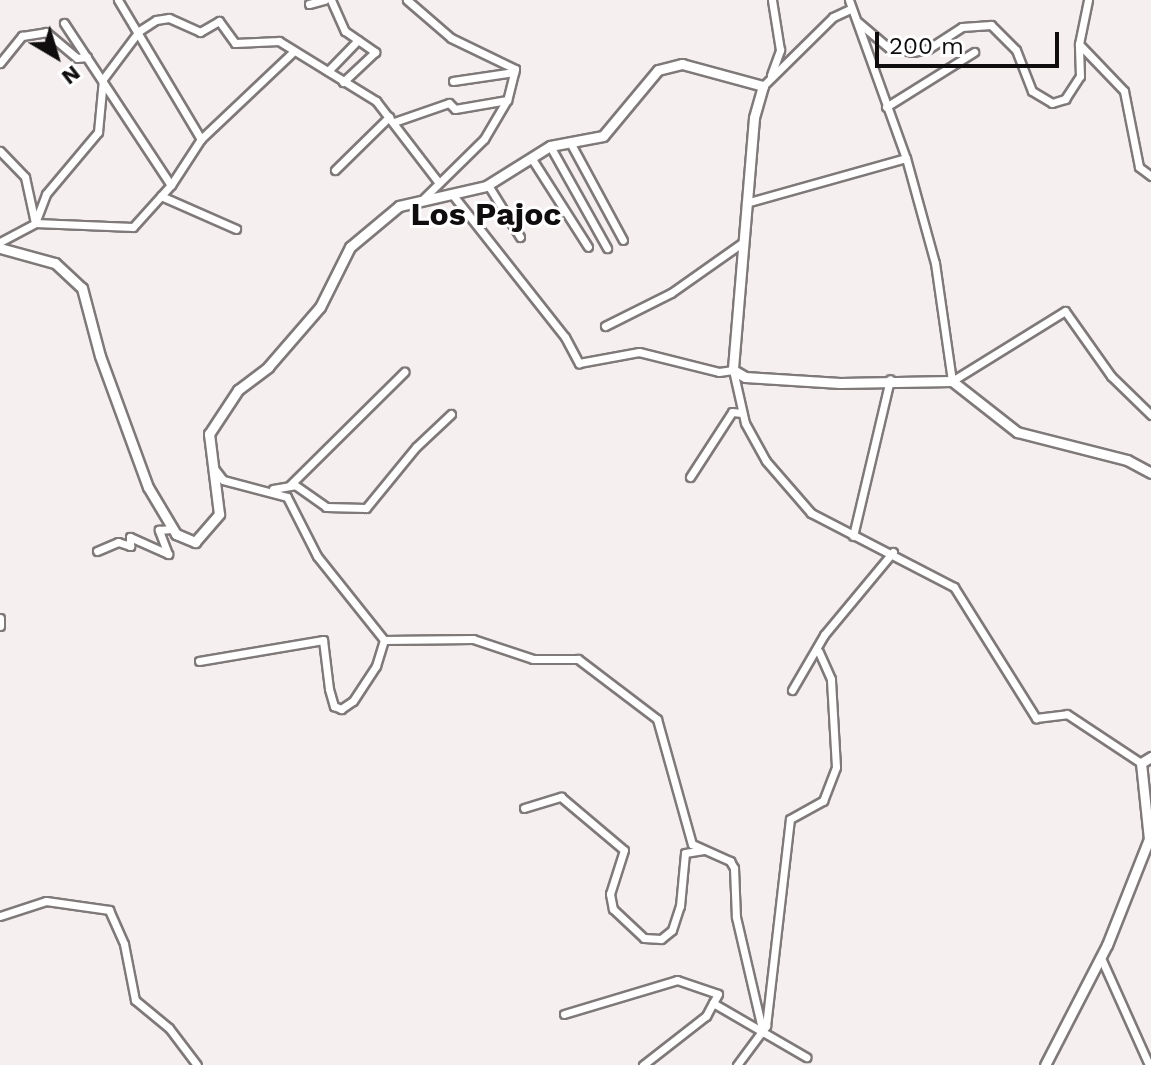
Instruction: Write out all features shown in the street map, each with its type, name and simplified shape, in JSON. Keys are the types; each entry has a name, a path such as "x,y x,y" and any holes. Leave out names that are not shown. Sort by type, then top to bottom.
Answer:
{"street":[{"path":"118,0 201,139"},
{"path":"310,0 324,0"},
{"path":"331,0 345,31 375,52 343,82"},
{"path":"407,0 451,38 514,72"},
{"path":"770,77 780,50 772,0"},
{"path":"849,0 906,158 935,263 952,381 1017,432 1127,460 1151,473"},
{"path":"857,21 890,49 913,52 928,49 962,27 991,25 1016,50 1032,91 1052,103 1074,90 1080,76 1079,44 1088,0"},
{"path":"850,9 833,17 763,86 754,118 733,370 742,413 766,461 811,513 853,536 893,552 954,587 1036,718 1067,714 1141,763 1150,839 1101,958 1045,1065"},
{"path":"35,223 46,194 98,132 103,79 139,31 169,18 200,32 219,21 235,43 279,41 376,101 439,183"},
{"path":"64,23 171,185"},
{"path":"0,63 22,36 46,32 77,58 87,57"},
{"path":"328,71 358,40"},
{"path":"1079,44 1124,91 1139,167 1151,176"},
{"path":"0,245 35,223 63,220 133,227 171,185 201,139 294,51"},
{"path":"886,107 974,52"},
{"path":"0,245 55,263 82,288 100,356 148,487 171,529 195,542 219,514 210,463 209,434 221,412 238,390 268,367 320,307 350,247 399,206 488,185 550,146 603,136 627,111 640,86 672,64 763,86"},
{"path":"453,81 514,72"},
{"path":"424,198 470,156 507,100 514,72"},
{"path":"335,170 392,120 449,103 455,109 507,100"},
{"path":"571,144 623,240"},
{"path":"550,146 607,248"},
{"path":"0,151 25,177 35,223"},
{"path":"746,203 906,158"},
{"path":"532,159 588,247"},
{"path":"488,185 520,237"},
{"path":"452,194 565,337 579,363 639,352 719,372 733,370 745,377 952,381 1065,311 1111,376 1151,415"},
{"path":"161,196 236,229"},
{"path":"605,326 671,293 742,243"},
{"path":"270,489 290,485 404,372"},
{"path":"853,536 890,379"},
{"path":"690,477 732,412 742,413"},
{"path":"290,485 326,507 366,508 416,447 422,446 451,414"},
{"path":"210,463 223,480 270,489 287,497 317,556 384,640"},
{"path":"97,551 118,542 130,546 130,537 168,554 159,530 171,529"},
{"path":"792,690 824,635 893,552"},
{"path":"0,618 0,626"},
{"path":"384,640 473,639 533,659 578,659 657,719 692,844 734,868 736,917 763,1033"},
{"path":"199,661 323,640 329,689 334,706 341,709 353,701 376,666 384,640"},
{"path":"737,1065 763,1033 790,819 823,801 836,767 831,679 819,652"},
{"path":"1141,763 1151,757"},
{"path":"524,808 561,797 624,850 610,894 613,909 644,938 661,939 672,930 680,906 685,853 706,850"},
{"path":"0,916 46,901 109,910 124,944 135,1000 169,1028 197,1065"},
{"path":"1101,958 1149,1065"},
{"path":"564,1014 677,980 718,994 706,1016 643,1065"},
{"path":"713,1003 806,1057"}],"district":[{"name":"Los Pajoc","path":"486,214"}]}
